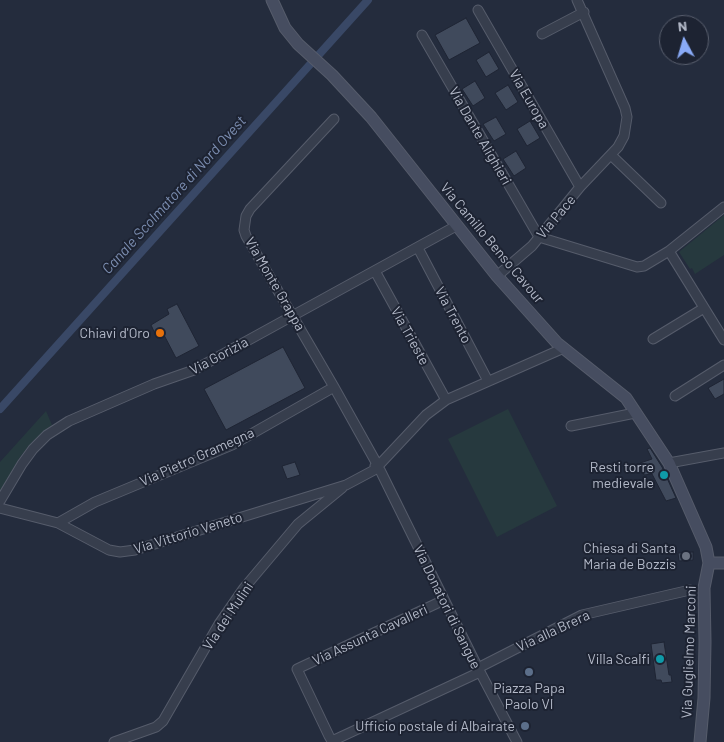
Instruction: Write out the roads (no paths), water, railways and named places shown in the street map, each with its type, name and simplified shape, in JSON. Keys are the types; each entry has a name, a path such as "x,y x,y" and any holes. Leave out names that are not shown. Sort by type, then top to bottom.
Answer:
{"street":[{"name":"Via Camillo Benso Cavour","path":"272,0 284,28 302,48 338,80 371,117 456,226 557,343 626,398 669,463 706,547 709,563"},
{"name":"Via Pace","path":"498,276 532,246 580,188 618,147 624,136 627,117 626,108 577,0"},
{"name":"Via Europa","path":"478,10 580,188"},
{"path":"542,34 584,12"},
{"name":"Via Dante Alighieri","path":"422,35 539,237"},
{"name":"Via Monte Grappa","path":"334,120 250,209 245,223 246,236 378,467"},
{"path":"611,155 661,203"},
{"path":"539,237 637,267 648,265 669,251 724,207"},
{"name":"Via Gorizia","path":"0,501 22,464 33,450 47,436 69,421 154,384 194,370 456,226"},
{"name":"Via Trento","path":"418,248 488,381"},
{"path":"669,251 724,340"},
{"name":"Via Trieste","path":"375,272 446,400"},
{"path":"653,339 704,308"},
{"name":"Via Vittorio Veneto","path":"0,508 58,523 109,550 120,552 135,550 346,485 378,467 426,414 446,400 564,348"},
{"path":"675,396 724,365"},
{"name":"Via Pietro Gramegna","path":"58,523 95,502 232,445 334,387"},
{"path":"571,426 635,413"},
{"path":"669,463 724,453"},
{"name":"Via Donatori di Sangue","path":"378,467 517,742"},
{"name":"Via dei Mulini","path":"114,742 156,726 163,721 219,624 244,588 298,524 346,485"},
{"path":"709,563 724,563"},
{"name":"Via Guglielmo Marconi","path":"700,742 704,679 704,588 709,563"},
{"name":"Via alla Brera","path":"332,741 479,670 582,614 690,590"},
{"name":"Via Assunta Cavalleri","path":"332,741 297,669 444,600"}],"waterway":[{"name":"Canale Scolmatore di Nord Ovest","path":"0,409 368,0"}],"place":[{"name":"Chiavi d'Oro","path":"160,333"},
{"name":"Resti torre medievale","path":"664,475"},
{"name":"Chiesa di Santa Maria de Bozzis","path":"686,556"},
{"name":"Villa Scalfi","path":"660,659"},
{"name":"Piazza Papa Paolo VI","path":"529,672"},
{"name":"Ufficio postale di Albairate","path":"525,726"}]}
